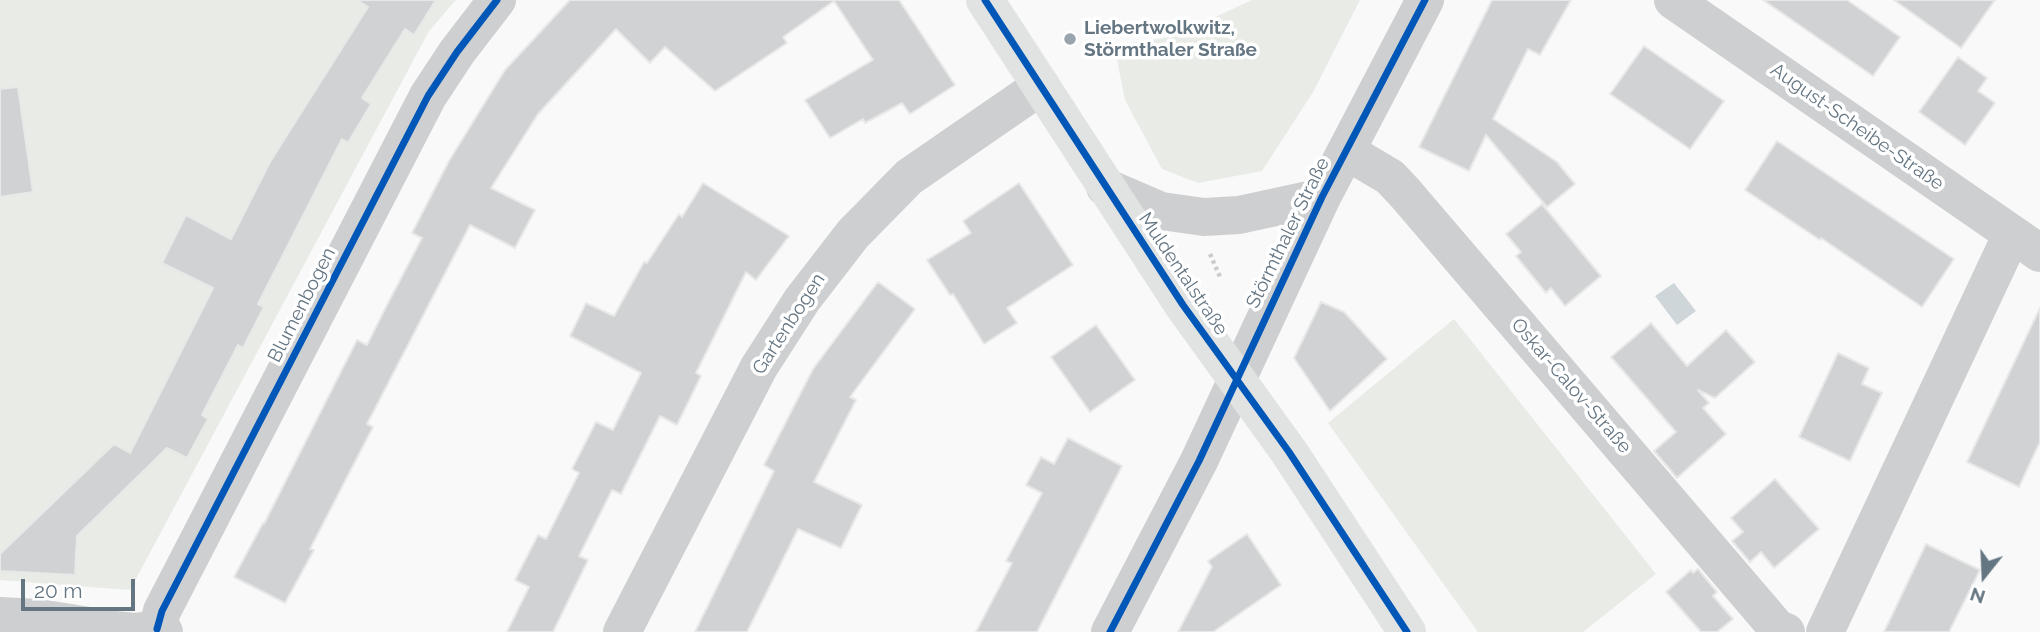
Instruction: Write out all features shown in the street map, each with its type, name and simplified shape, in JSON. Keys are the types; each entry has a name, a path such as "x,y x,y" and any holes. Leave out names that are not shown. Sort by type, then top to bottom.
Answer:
{"main road":[{"name":"Muldentalstraße","path":"985,0 1183,305 1307,479 1407,632"}],"street":[{"name":"Blumenbogen","path":"160,631 162,611 168,599 428,96 457,52 497,0"},
{"name":"Störmthaler Straße","path":"1110,632 1199,460 1322,197 1425,0"},
{"name":"August-Scheibe-Straße","path":"1673,0 2027,244"},
{"name":"Gartenbogen","path":"622,632 760,367 810,289 853,234 909,177 1041,86"},
{"name":"Oskar-Calov-Straße","path":"1346,151 1390,177 1405,193 1779,630"},
{"name":"Störmthaler Straße","path":"1105,187 1161,211 1204,217 1239,215 1322,197"},
{"path":"1825,632 2004,251 2027,244"},
{"path":"0,616 39,618 135,632 160,631"}],"shaded area":[{"path":"0,0 456,0 429,31 130,590 0,580"},
{"path":"1252,0 1360,0 1313,92 1262,171 1198,183 1162,169 1125,100 1114,45 1172,37"},
{"path":"1674,283 1696,311 1677,325 1655,296"},
{"path":"1454,319 1656,574 1583,632 1478,632 1328,423"}],"building":[{"path":"357,0 436,0 414,35 405,29 362,98 371,104 348,143 342,139 258,304 264,307 243,348 238,345 202,415 208,419 187,458 167,448 77,536 75,575 0,571 0,554 114,444 130,453 213,288 162,263 186,215 231,239 270,162 368,7"},
{"path":"570,0 899,0 955,85 910,114 902,103 865,123 863,119 830,138 805,100 873,60 834,1 783,37 787,43 715,91 665,47 650,63 616,29 538,114 491,188 535,210 515,248 470,225 367,424 373,427 310,549 314,550 285,603 234,577 264,524 357,340 367,345 422,238 412,233 449,161 505,70"},
{"path":"1492,0 1571,0 1540,55 1528,49 1493,119 1557,162 1575,184 1547,207 1486,135 1469,171 1419,147"},
{"path":"1763,0 1847,0 1900,37 1873,76"},
{"path":"1894,0 1995,0 1961,48"},
{"path":"1644,46 1724,101 1690,149 1610,94"},
{"path":"1958,57 1987,78 1978,91 1995,103 1965,145 1919,112"},
{"path":"18,87 33,192 0,197 0,89"},
{"path":"1777,141 1954,259 1922,307 1745,190"},
{"path":"703,183 789,236 756,280 746,272 696,373 701,376 677,425 660,416 621,494 612,490 579,556 588,560 553,632 507,632 529,587 515,580 538,535 546,539 579,473 572,469 596,422 613,430 641,373 570,336 586,303 614,316 644,262 647,263 679,214 682,217"},
{"path":"1019,183 1073,265 1007,308 1017,323 984,344 953,294 950,295 927,260 971,233 963,221"},
{"path":"1542,204 1601,276 1565,306 1551,288 1546,293 1516,256 1521,252 1506,234"},
{"path":"878,282 915,309 850,397 856,400 814,482 862,505 841,548 798,529 747,632 695,632 774,471 764,465 813,369"},
{"path":"1321,302 1344,312 1387,359 1330,411 1294,358"},
{"path":"2040,308 2040,442 2019,487 1967,462"},
{"path":"1651,323 1687,366 1726,330 1755,362 1715,398 1698,390 1709,403 1703,408 1726,434 1677,478 1654,451 1676,432 1611,357"},
{"path":"1096,325 1135,380 1090,412 1051,357"},
{"path":"1838,353 1869,368 1862,384 1882,393 1850,461 1799,437"},
{"path":"1068,438 1122,466 1037,632 976,632 1012,563 1006,561 1042,493 1026,485 1041,457 1054,464"},
{"path":"1775,479 1819,529 1774,568 1761,552 1750,562 1732,541 1743,532 1731,518"},
{"path":"1247,534 1281,585 1213,632 1178,632 1212,567 1208,561"},
{"path":"1926,544 1980,570 1949,632 1884,632"},
{"path":"1698,569 1717,592 1713,596 1733,619 1717,632 1701,632 1666,592 1691,570 1693,573"}],"cycle path":[{"path":"157,629 162,611 428,96 457,52 497,0"},
{"path":"985,0 1183,305 1289,452 1407,632"},
{"path":"1110,632 1199,461 1322,197 1425,0"}],"place":[{"name":"Liebertwolkwitz, Störmthaler Straße","path":"1070,39"}]}
